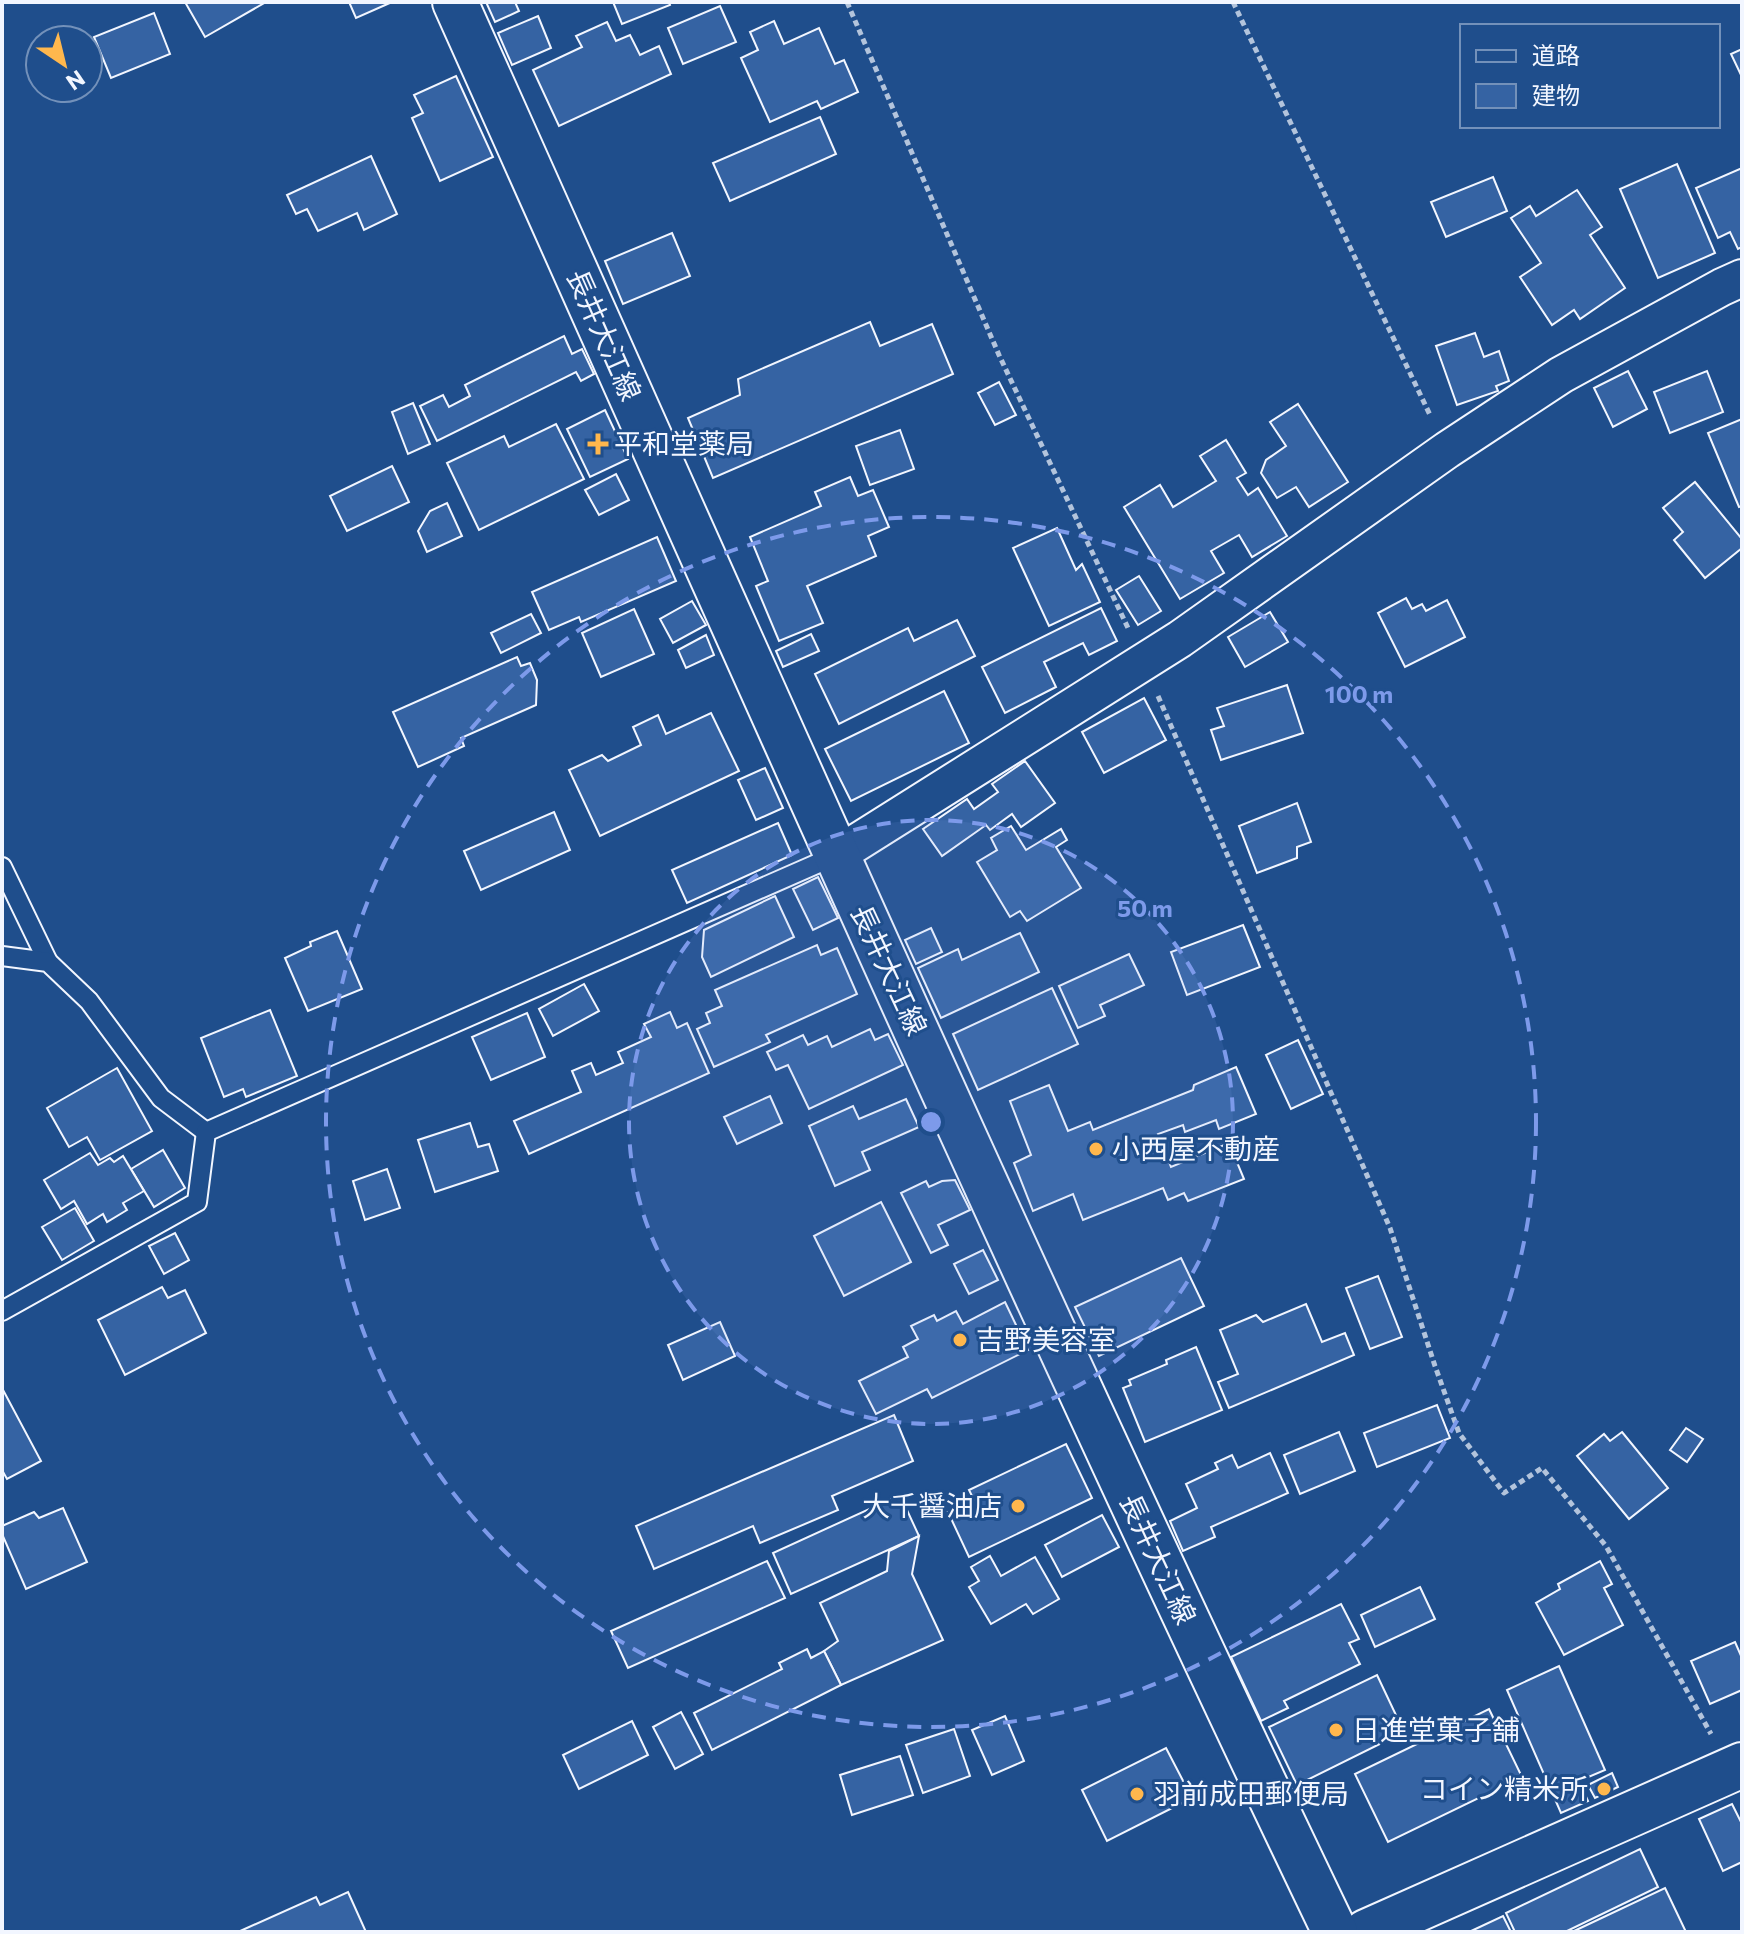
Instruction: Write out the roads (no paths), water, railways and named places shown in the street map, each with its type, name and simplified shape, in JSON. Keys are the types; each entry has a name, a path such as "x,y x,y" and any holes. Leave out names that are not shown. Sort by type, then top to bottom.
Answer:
{"main road":[{"name":"長井大江線","path":"455,2 837,855 1206,1664 1335,1932"},
{"path":"1366,1932 1737,1767"}],"street":[{"path":"837,855 1180,639 1447,450 1561,375 1742,278"}],"lane":[{"path":"206,1132 837,855"},
{"path":"2,867 48,962 89,1001 161,1098 206,1132"},
{"path":"2,956 48,962"},
{"path":"2,1311 197,1202 206,1132"}],"place":[{"name":"平和堂薬局","path":"598,444"},
{"name":"小西屋不動産","path":"1096,1149"},
{"name":"吉野美容室","path":"960,1340"},
{"name":"大千醤油店","path":"1018,1506"},
{"name":"日進堂菓子舗","path":"1336,1730"},
{"name":"コイン精米所","path":"1604,1789"},
{"name":"羽前成田郵便局","path":"1137,1794"}]}
